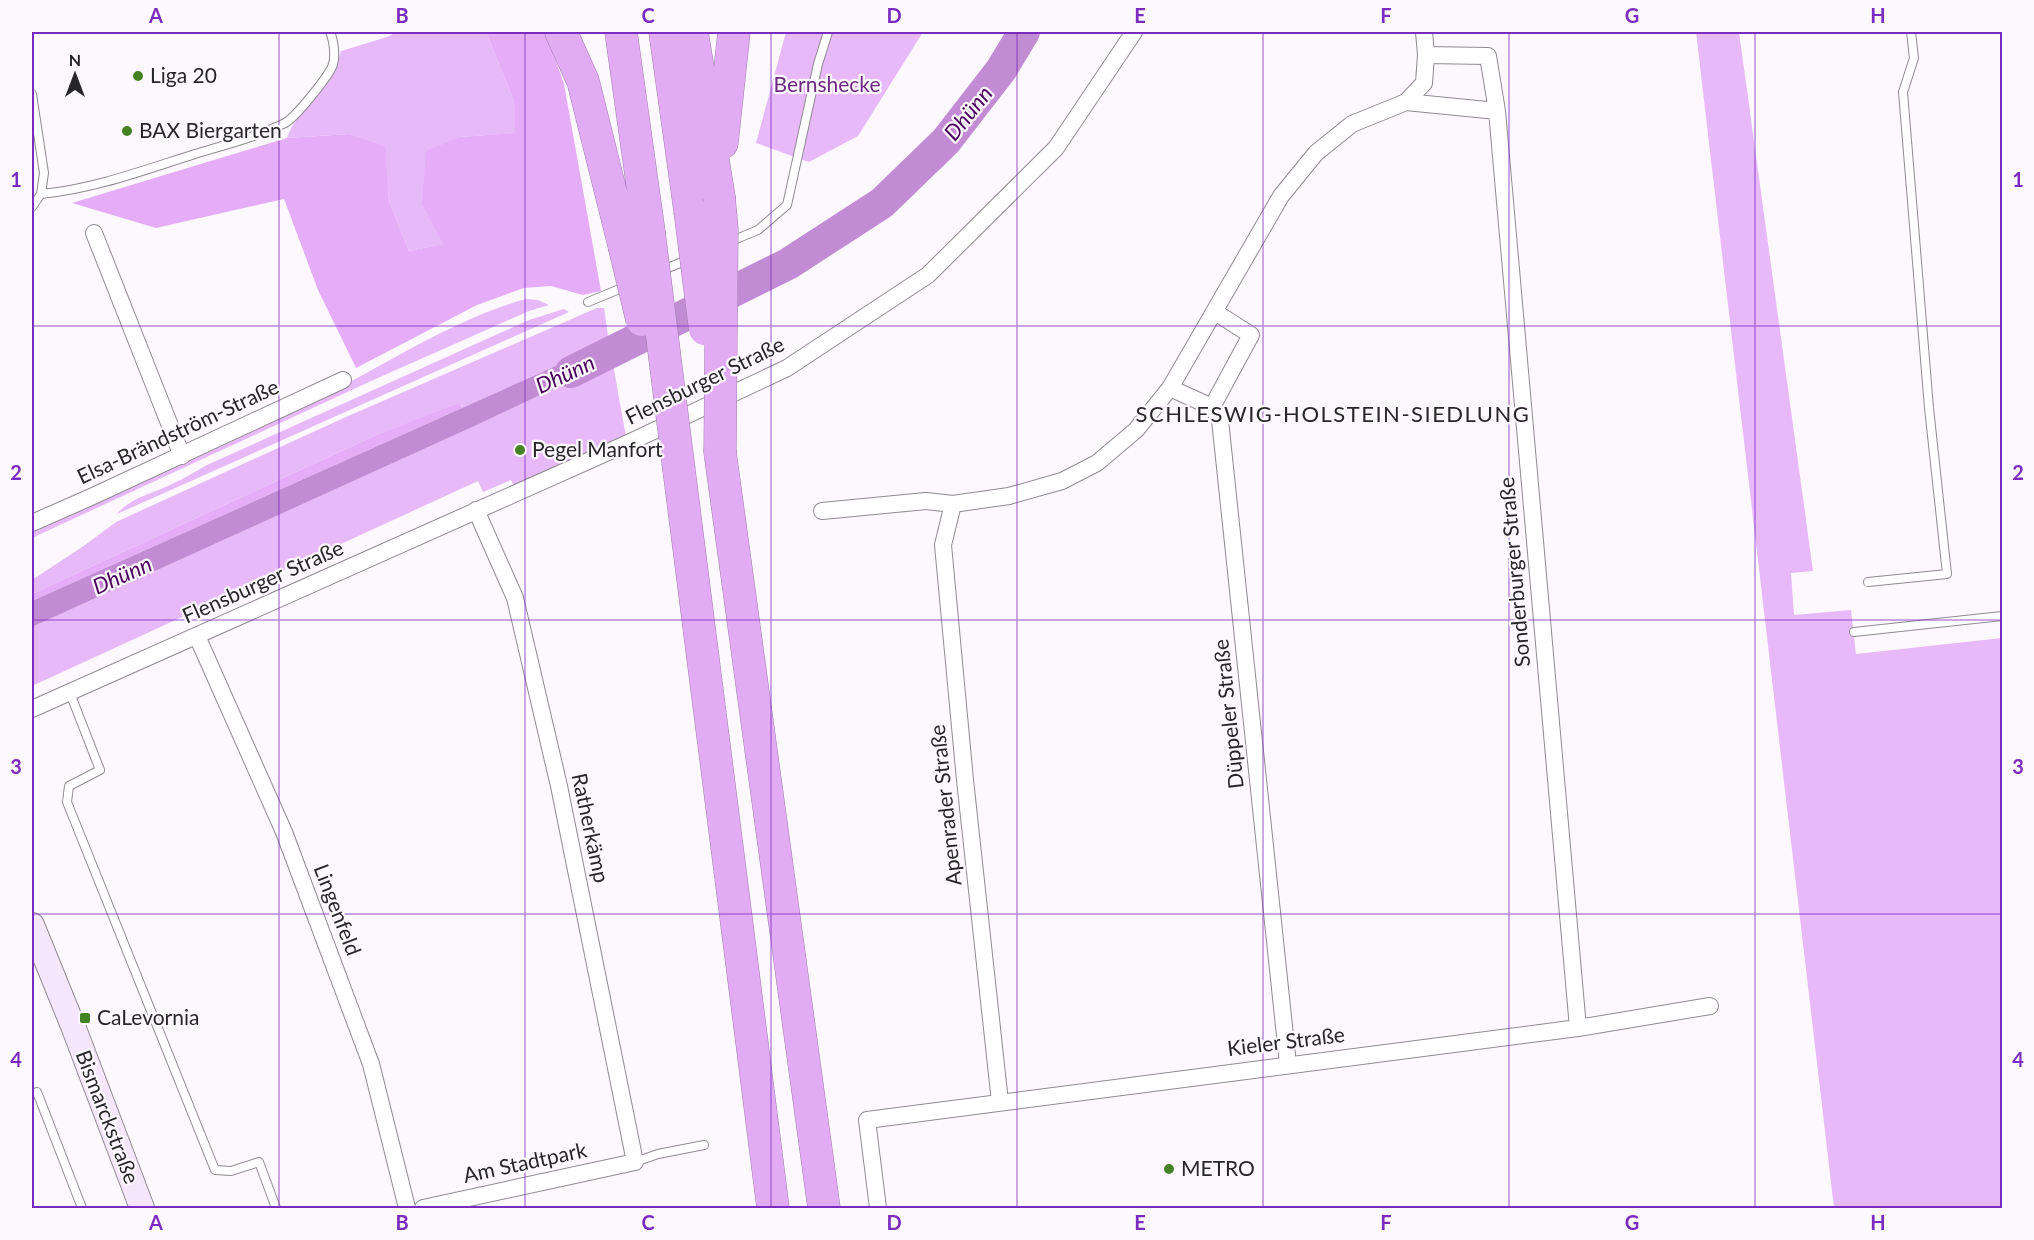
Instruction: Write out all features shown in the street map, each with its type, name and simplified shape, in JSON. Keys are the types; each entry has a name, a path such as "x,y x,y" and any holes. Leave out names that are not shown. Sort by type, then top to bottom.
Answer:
{"highway":[{"path":"561,32 583,81 637,239"},
{"path":"621,32 637,239 679,471 773,1209"},
{"path":"665,32 824,1209"},
{"path":"692,32 719,190 722,229 720,452"},
{"path":"719,190 734,32"}],"main road":[{"name":"Bismarckstraße","path":"32,929 142,1209"}],"street":[{"name":"Flensburger Straße","path":"32,709 626,444 788,368 928,275 1056,148 1134,32"},
{"path":"822,511 926,501 953,504 1009,495 1062,481 1097,463 1136,430 1170,388 1281,196 1316,153 1352,124 1406,102 1424,83 1426,55 1424,32"},
{"name":"Sonderburger Straße","path":"1426,55 1488,56 1497,111 1578,1028"},
{"path":"1406,102 1497,111"},
{"path":"94,233 182,456"},
{"path":"1170,388 1212,407 1251,335 1215,312"},
{"name":"Elsa-Brändström-Straße","path":"32,523 343,380"},
{"name":"Düppeler Straße","path":"1212,407 1220,420 1288,1064"},
{"name":"Apenrader Straße","path":"953,504 943,545 965,780 1000,1102"},
{"name":"Ratherkämp","path":"476,510 515,598 559,786 635,1162"},
{"name":"Lingenfeld","path":"197,636 284,832 371,1064 407,1209"},
{"name":"Kieler Straße","path":"878,1209 867,1119 1578,1028 1710,1006"},
{"name":"Am Stadtpark","path":"423,1209 635,1162"}],"lane":[{"path":"41,194 73,191 123,177 237,141 287,122 297,113 332,66 334,55 330,32"},
{"path":"715,248 758,230 787,205 815,74 828,32"},
{"path":"1868,582 1947,574 1929,408 1903,92 1914,58 1911,32"},
{"path":"32,94 44,173 41,194 32,205"},
{"path":"588,302 705,253"},
{"path":"1854,632 2002,616"},
{"path":"70,693 100,770 69,786 67,802 215,1170 231,1171 259,1162 276,1209"},
{"path":"37,1092 82,1209"},
{"path":"635,1162 658,1154 704,1145"}],"green space":[{"path":"397,32 486,32 514,101 516,133 460,137 422,205 444,244 409,251 389,201 384,146 349,134 287,138 299,115 337,63 341,51"},
{"name":"Bernshecke","path":"786,32 923,32 858,136 809,162 756,143"},
{"path":"1696,32 1739,32 1813,571 1791,573 1794,615 1851,610 1856,654 2002,638 2002,1208 1834,1208"},
{"path":"526,299 538,300 549,305 529,311 371,381 32,538 32,533 285,416 448,330 500,307"},
{"path":"597,308 604,308 609,342 462,408 461,404 376,435 32,594 32,580 116,522 346,417"},
{"path":"564,309 569,312 117,514 136,499 178,481 207,465 529,320"},
{"path":"613,364 626,437 602,445 514,486 511,480 483,492 478,481 32,686 32,627 568,382"}],"shaded area":[{"path":"486,32 545,32 548,38 564,84 601,291 583,295 551,286 524,288 477,305 356,368 318,290 284,199 156,228 72,203 287,138 349,134 385,146 389,201 409,251 443,244 422,205 426,151 460,137 515,133 514,101"},
{"path":"460,403 462,408 32,601 32,594 376,435"}],"water":[{"path":"609,342 613,364 568,382 32,627 32,601"}],"waterway":[{"name":"Dhünn","path":"571,372 788,264 882,203 946,141 1001,70 1024,32"}],"place":[{"name":"Liga 20","path":"138,76"},
{"name":"BAX Biergarten","path":"127,131"},
{"name":"Pegel Manfort","path":"520,450"},
{"name":"CaLevornia","path":"85,1018"},
{"name":"METRO","path":"1169,1169"}],"district":[{"name":"SCHLESWIG-HOLSTEIN-SIEDLUNG","path":"1333,414"}]}
